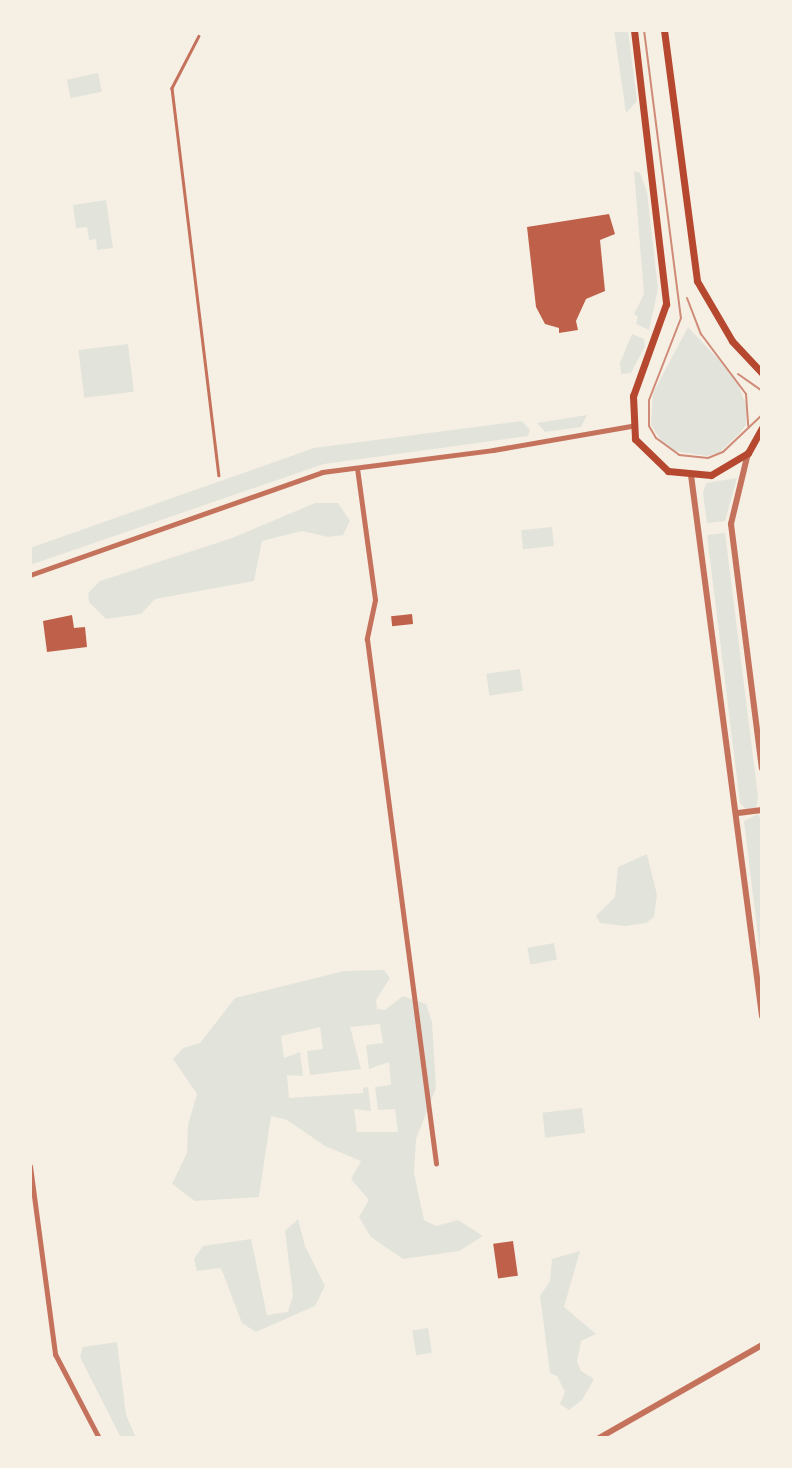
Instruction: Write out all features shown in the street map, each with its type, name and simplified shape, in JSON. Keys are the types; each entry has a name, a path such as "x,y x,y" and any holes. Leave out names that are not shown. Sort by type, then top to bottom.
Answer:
{"main road":[{"path":"634,30 666,304 633,396 631,426 635,439 654,461 668,471 691,475 720,471 748,453 762,428"},
{"path":"664,30 697,281 732,341 762,373"}],"street":[{"path":"30,575 322,472 631,426"},
{"path":"748,453 731,524 762,768"},
{"path":"357,468 375,600 368,639 436,1163"},
{"path":"691,475 738,813 762,1016"},
{"path":"738,813 762,810"},
{"path":"30,1166 55,1354 99,1438"},
{"path":"599,1438 762,1345"}],"lane":[{"path":"199,36 172,88 219,475"}],"shaded area":[{"path":"614,30 628,30 637,101 626,113"},
{"path":"98,73 102,92 71,98 67,80"},
{"path":"634,171 640,173 647,192 658,289 649,330 636,324 638,317 634,314 644,294"},
{"path":"106,200 113,248 97,250 96,239 89,240 87,227 76,228 73,205"},
{"path":"688,327 735,377 747,407 746,425 739,434 720,452 707,456 674,451 662,442 651,425 653,393"},
{"path":"632,334 644,339 645,346 631,373 621,374 620,363"},
{"path":"128,344 134,392 84,398 78,350"},
{"path":"587,415 581,427 545,432 537,423"},
{"path":"522,421 530,430 528,436 324,464 30,565 30,548 314,448"},
{"path":"737,478 725,521 707,523 703,493 706,483"},
{"path":"315,503 338,503 350,521 343,535 328,537 302,531 262,541 254,581 155,599 141,614 106,619 89,602 88,593 100,581 232,538"},
{"path":"552,527 554,546 523,549 521,530"},
{"path":"725,533 758,797 756,808 746,809 740,803 707,535"},
{"path":"520,669 523,691 489,696 486,674"},
{"path":"758,814 762,820 762,969 744,821"},
{"path":"647,854 657,895 654,917 646,923 625,926 600,923 596,916 615,897 618,867"},
{"path":"554,943 557,960 530,964 527,948"},
{"path":"384,970 390,978 376,1000 377,1009 385,1010 403,996 426,1004 432,1022 436,1088 416,1139 414,1173 424,1220 436,1226 458,1220 483,1236 459,1251 403,1259 371,1237 359,1217 369,1200 351,1179 361,1161 325,1146 287,1120 271,1116 259,1197 195,1201 172,1184 187,1153 188,1125 197,1094 173,1059 183,1048 200,1043 235,998 344,971","holes":["380,1024 383,1043 366,1045 369,1069 389,1062 391,1085 375,1087 378,1110 395,1109 398,1132 357,1132 354,1109 371,1111 368,1087 363,1088 363,1093 289,1098 287,1075 303,1076 300,1052 284,1058 281,1036 320,1027 323,1049 307,1051 310,1075 361,1069 350,1027"]},
{"path":"582,1108 585,1133 545,1138 542,1113"},
{"path":"298,1219 305,1246 325,1286 315,1306 256,1332 242,1323 221,1268 197,1271 194,1259 203,1246 251,1239 267,1315 288,1312 293,1295 285,1231"},
{"path":"580,1251 564,1307 596,1334 581,1341 577,1361 581,1371 594,1379 582,1400 569,1410 560,1404 565,1392 557,1376 550,1373 540,1296 550,1281 552,1259"},
{"path":"428,1328 432,1353 416,1355 412,1331"},
{"path":"117,1342 126,1415 136,1438 121,1438 80,1357 83,1347"}],"building":[{"path":"609,214 615,234 600,240 605,291 586,299 576,321 578,330 559,333 559,328 545,324 536,307 527,227"},
{"path":"412,614 413,624 392,626 391,616"},
{"path":"72,615 74,628 85,627 87,647 47,652 43,621"},
{"path":"513,1241 518,1276 498,1278 493,1244"}],"tram line":[{"path":"644,30 681,318 649,400 649,426 656,438 679,455 708,458 723,452 762,415"},
{"path":"687,298 701,334 746,394 748,426"},
{"path":"738,374 762,391"}]}
